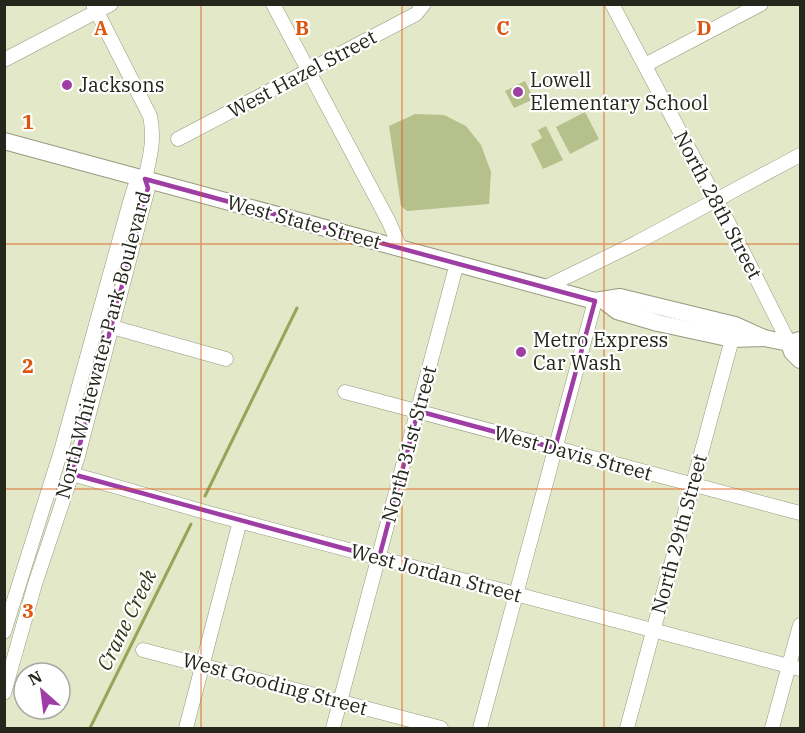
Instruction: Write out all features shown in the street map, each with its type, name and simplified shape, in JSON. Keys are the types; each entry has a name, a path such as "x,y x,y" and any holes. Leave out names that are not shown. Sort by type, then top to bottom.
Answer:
{"main road":[{"name":"West State Street","path":"4,141 599,301 617,311 658,323 732,339 764,338 795,342"},
{"name":"West State Street","path":"599,301 620,297 735,325 764,338"},
{"path":"795,342 792,352 801,360"}],"street":[{"path":"4,60 95,8 111,4"},
{"path":"273,4 400,248"},
{"name":"West Hazel Street","path":"178,139 416,14 424,4"},
{"name":"North 28th Street","path":"612,4 777,317 795,342"},
{"path":"645,65 761,4"},
{"path":"95,8 150,116 153,147 145,179"},
{"path":"546,287 636,243 715,199 800,156"},
{"name":"North Whitewater Park Boulevard","path":"4,632 61,451 130,202 135,186 145,179 148,188 72,474 35,584 4,693"},
{"name":"North 31st Street","path":"333,729 457,263"},
{"path":"480,729 555,448 599,301"},
{"path":"112,327 226,359"},
{"name":"North 29th Street","path":"627,729 732,339"},
{"name":"West Davis Street","path":"345,392 801,513"},
{"name":"West Jordan Street","path":"72,474 240,521 795,668"},
{"path":"186,729 240,521"},
{"path":"772,729 795,668 801,625"},
{"name":"West Gooding Street","path":"142,650 441,729"}],"highlighted area":[{"path":"145,179 595,301 555,448 418,411 379,558 72,474 148,188"}],"green space":[{"path":"525,81 534,99 514,108 505,91"},
{"path":"585,112 599,139 570,154 556,127"},
{"path":"415,114 444,115 466,126 481,145 491,172 489,204 407,211 401,206 389,126"},
{"path":"546,126 563,160 543,169 531,144 542,138 538,130"}],"waterway":[{"name":"Crane Creek","path":"205,496 297,308"},
{"name":"Crane Creek","path":"90,728 191,524"}],"place":[{"name":"Jacksons","path":"67,85"},
{"name":"Lowell Elementary School","path":"518,92"},
{"name":"Metro Express Car Wash","path":"521,352"}]}
